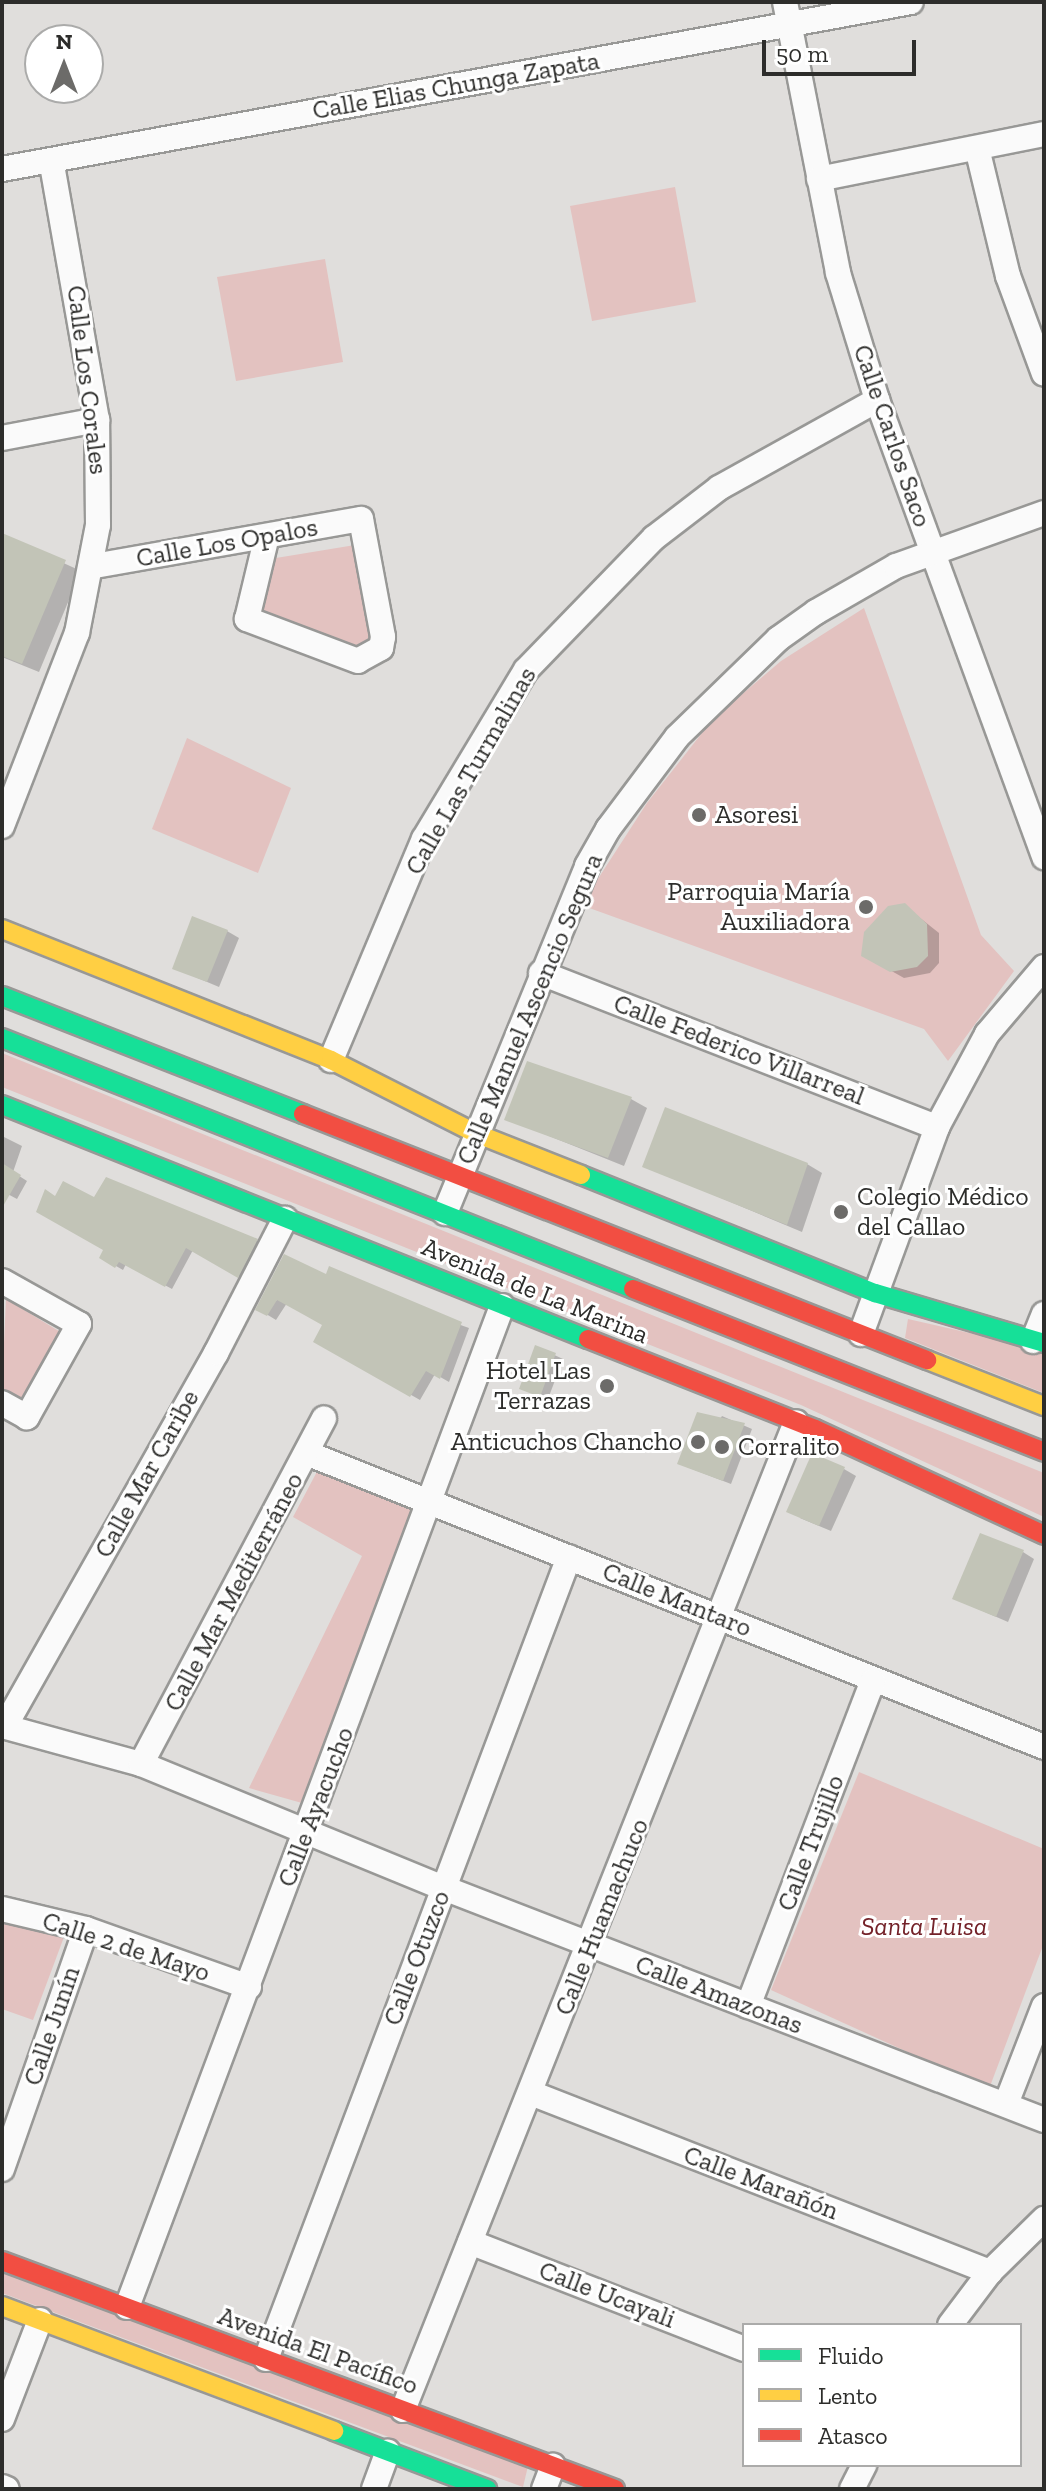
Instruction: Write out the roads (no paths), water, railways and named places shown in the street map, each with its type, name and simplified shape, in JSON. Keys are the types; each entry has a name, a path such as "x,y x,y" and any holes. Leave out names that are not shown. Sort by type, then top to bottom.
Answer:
{"main road":[{"path":"2,929 331,1060 475,1133 875,1293 1039,1342"},
{"path":"2,996 460,1173 1044,1406"},
{"name":"Avenida de La Marina","path":"2,1038 1044,1452"},
{"name":"Avenida de La Marina","path":"2,1105 796,1422 1044,1535"},
{"name":"Avenida El Pacífico","path":"2,2261 615,2489"},
{"path":"2,2306 487,2489"}],"street":[{"name":"Calle Elias Chunga Zapata","path":"2,169 787,13 911,2"},
{"name":"Calle Carlos Saco","path":"787,13 838,273 877,400 1044,857"},
{"path":"819,179 1044,134"},
{"path":"977,148 1008,276 1044,374"},
{"name":"Calle Los Corales","path":"2,826 77,633 94,566 101,481 97,420 51,160"},
{"name":"Calle Las Turmalinas","path":"331,1060 424,839 526,670 675,521 756,465 877,400"},
{"path":"2,438 97,420"},
{"name":"Calle Manuel Ascencio Segura","path":"445,1213 541,973 608,829 677,737 803,621 855,588 932,552 1044,513"},
{"name":"Calle Los Opalos","path":"94,566 361,519 383,637 381,648 358,661 247,619 267,536"},
{"path":"861,1334 937,1127 987,1034 1044,967"},
{"name":"Calle Federico Villarreal","path":"541,973 937,1127"},
{"name":"Calle Mar Caribe","path":"3,1726 216,1353 285,1219"},
{"path":"2,1281 79,1324 27,1417 2,1403"},
{"name":"Calle Ayacucho","path":"127,2307 502,1306"},
{"path":"1039,1342 1044,1314"},
{"name":"Calle Mar Mediterráneo","path":"141,1764 309,1454 324,1419"},
{"name":"Calle Huamachuco","path":"403,2410 591,1945 796,1422"},
{"name":"Calle Mantaro","path":"309,1454 1044,1747"},
{"name":"Calle Otuzco","path":"266,2359 569,1557"},
{"name":"Calle Trujillo","path":"748,2006 873,1681"},
{"name":"Calle Amazonas","path":"3,1726 141,1764 444,1888 1044,2120"},
{"name":"Calle 2 de Mayo","path":"2,1909 86,1929 249,1987"},
{"name":"Calle Junín","path":"2,2169 86,1929"},
{"path":"1006,2104 1044,2006"},
{"name":"Calle Marañón","path":"531,2093 990,2272"},
{"path":"952,2323 990,2272 1044,2219"},
{"name":"Calle Ucayali","path":"470,2242 742,2348"},
{"path":"2,2419 40,2320"},
{"path":"374,2489 388,2451"},
{"path":"544,2489 553,2466"},
{"path":"852,2489 863,2467"}],"place":[{"name":"Asoresi","path":"699,815"},
{"name":"Parroquia María Auxiliadora","path":"866,907"},
{"name":"Colegio Médico del Callao","path":"841,1212"},
{"name":"Hotel Las Terrazas","path":"607,1386"},
{"name":"Anticuchos Chancho","path":"698,1442"},
{"name":"Corralito","path":"722,1447"}],"park label":[{"name":"Santa Luisa","path":"924,1927"}]}
